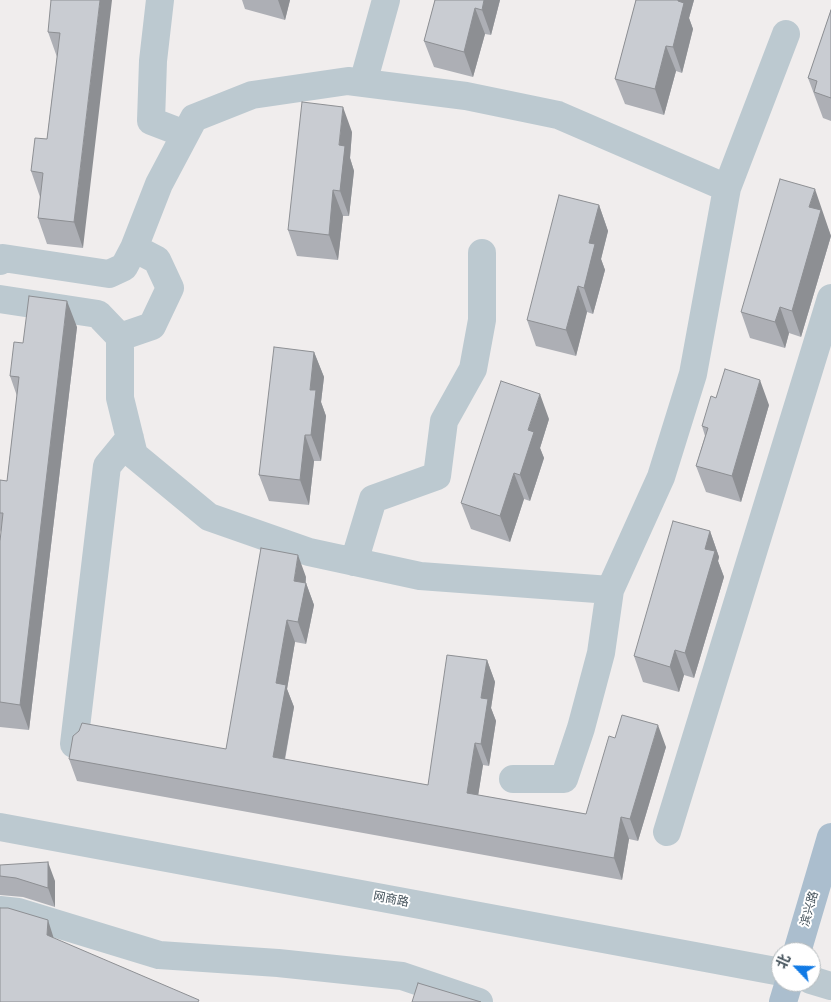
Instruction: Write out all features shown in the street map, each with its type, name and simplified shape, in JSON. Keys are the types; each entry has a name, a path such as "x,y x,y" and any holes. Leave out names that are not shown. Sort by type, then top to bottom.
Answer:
{"main road":[{"name":"滨兴路","path":"800,942 831,837"}],"street":[{"path":"160,0 153,61 151,121 186,134"},
{"path":"363,83 386,0"},
{"path":"513,779 564,779 581,728 601,653 610,590 661,477 693,374 727,188 786,34"},
{"path":"0,261 3,258 108,274 124,267 134,248 158,184 194,118 252,95 348,81 466,96 558,115 727,188"},
{"path":"120,337 152,326 170,288 158,260 134,248"},
{"path":"354,562 372,499 437,476 444,420 473,369 482,320 482,253"},
{"path":"667,832 831,298"},
{"path":"0,299 98,314 120,337 120,398 134,455 209,517 309,552 420,576 610,590"},
{"path":"74,744 106,466 130,438"},
{"name":"网商路","path":"0,827 771,970"},
{"path":"0,910 18,912 158,955 278,962 402,976 479,1002"}],"building":[{"path":"51,0 100,0 74,222 38,218 43,173 31,171 35,138 47,139 60,33 48,32"},
{"path":"435,0 484,0 482,10 475,8 464,52 424,41"},
{"path":"636,0 678,0 684,3 673,47 666,46 655,89 615,79"},
{"path":"831,10 831,98 814,92 817,81 808,78"},
{"path":"302,102 343,107 339,145 345,146 340,191 333,190 329,235 288,230"},
{"path":"780,179 815,189 809,207 821,210 792,311 780,307 775,322 741,312"},
{"path":"559,195 599,205 589,243 595,244 584,288 578,286 566,330 527,320"},
{"path":"29,296 67,301 20,705 0,702 0,541 3,513 0,513 0,480 7,481 19,377 10,376 14,342 23,343"},
{"path":"274,347 314,352 310,390 316,390 311,435 305,435 300,480 259,475"},
{"path":"725,369 760,380 732,476 696,466 708,428 702,426 711,396 716,398"},
{"path":"501,381 540,394 528,430 534,432 520,475 514,473 500,516 461,503"},
{"path":"673,521 710,531 705,549 715,551 685,653 675,650 670,667 634,656"},
{"path":"261,548 298,555 294,581 306,583 298,622 287,620 276,683 286,685 273,757 428,785 447,655 487,660 481,698 488,699 481,744 475,743 467,793 586,814 609,736 615,738 622,715 658,725 630,819 621,817 614,858 69,759 73,736 79,731 82,723 226,749"},
{"path":"48,862 48,888 16,878 0,876 0,865"},
{"path":"0,908 8,908 48,920 47,935 199,1000 198,1002 0,1002"},
{"path":"418,983 481,1002 412,1002"}]}
